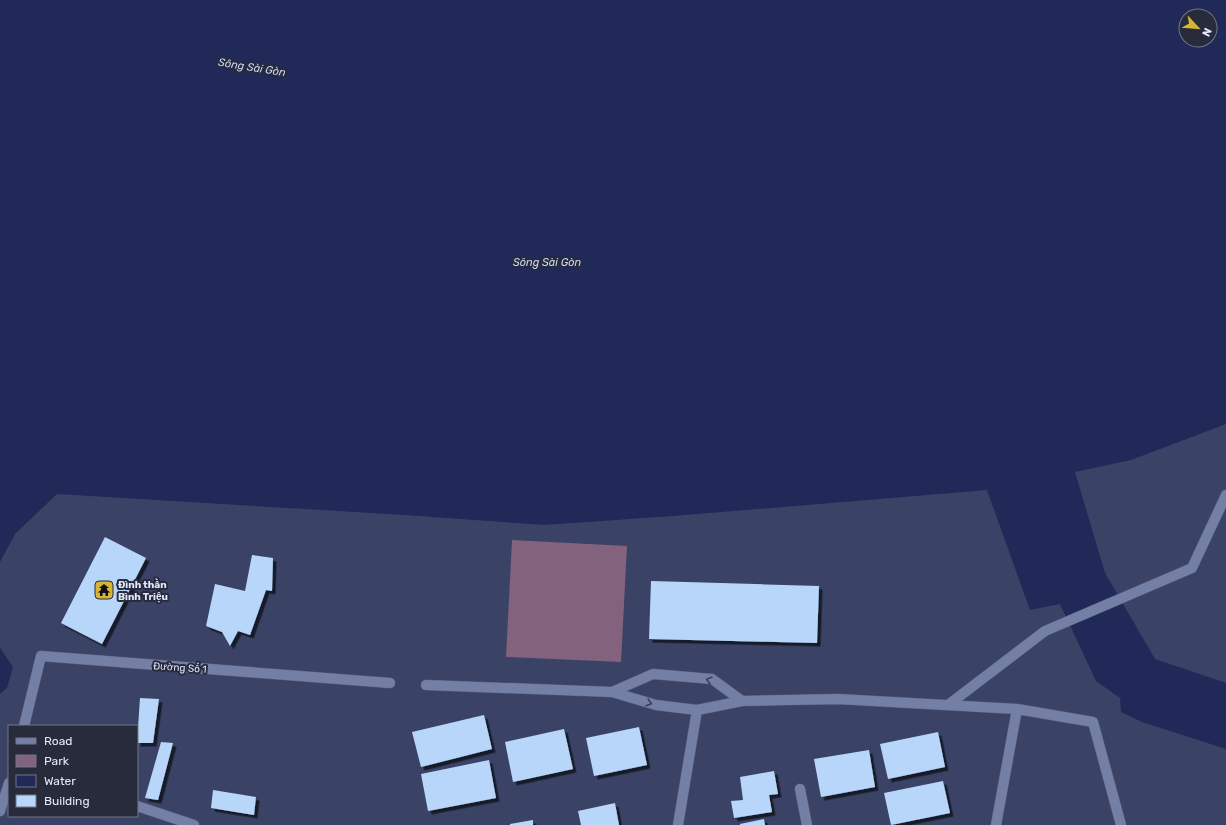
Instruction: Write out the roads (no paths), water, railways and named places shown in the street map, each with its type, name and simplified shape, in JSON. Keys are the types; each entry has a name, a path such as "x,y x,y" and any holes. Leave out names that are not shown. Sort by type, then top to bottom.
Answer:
{"street":[{"path":"948,705 1045,631 1192,568 1226,495"},
{"name":"Đường Số 1","path":"24,725 41,656 390,684"},
{"path":"612,692 653,674 712,679 742,701"},
{"path":"426,685 612,692 656,705 697,710 742,701 838,699 1017,709 1093,722 1121,825"},
{"path":"996,825 1017,709"},
{"path":"678,825 697,710"},
{"path":"1,806 8,786"},
{"path":"800,789 807,825"},
{"path":"138,806 194,825"}],"water":[{"name":"Sông Sài Gòn","path":"0,0 1226,0 1226,424 1131,460 1075,472 1105,573 1155,659 1226,683 1226,749 1142,722 1121,712 1120,698 1096,681 1060,604 1030,610 987,490 544,525 57,494 15,534 0,562"},
{"path":"0,648 13,667 7,688 0,694"}],"place":[{"name":"Đình thần Bình Triệu","path":"104,590"}]}
